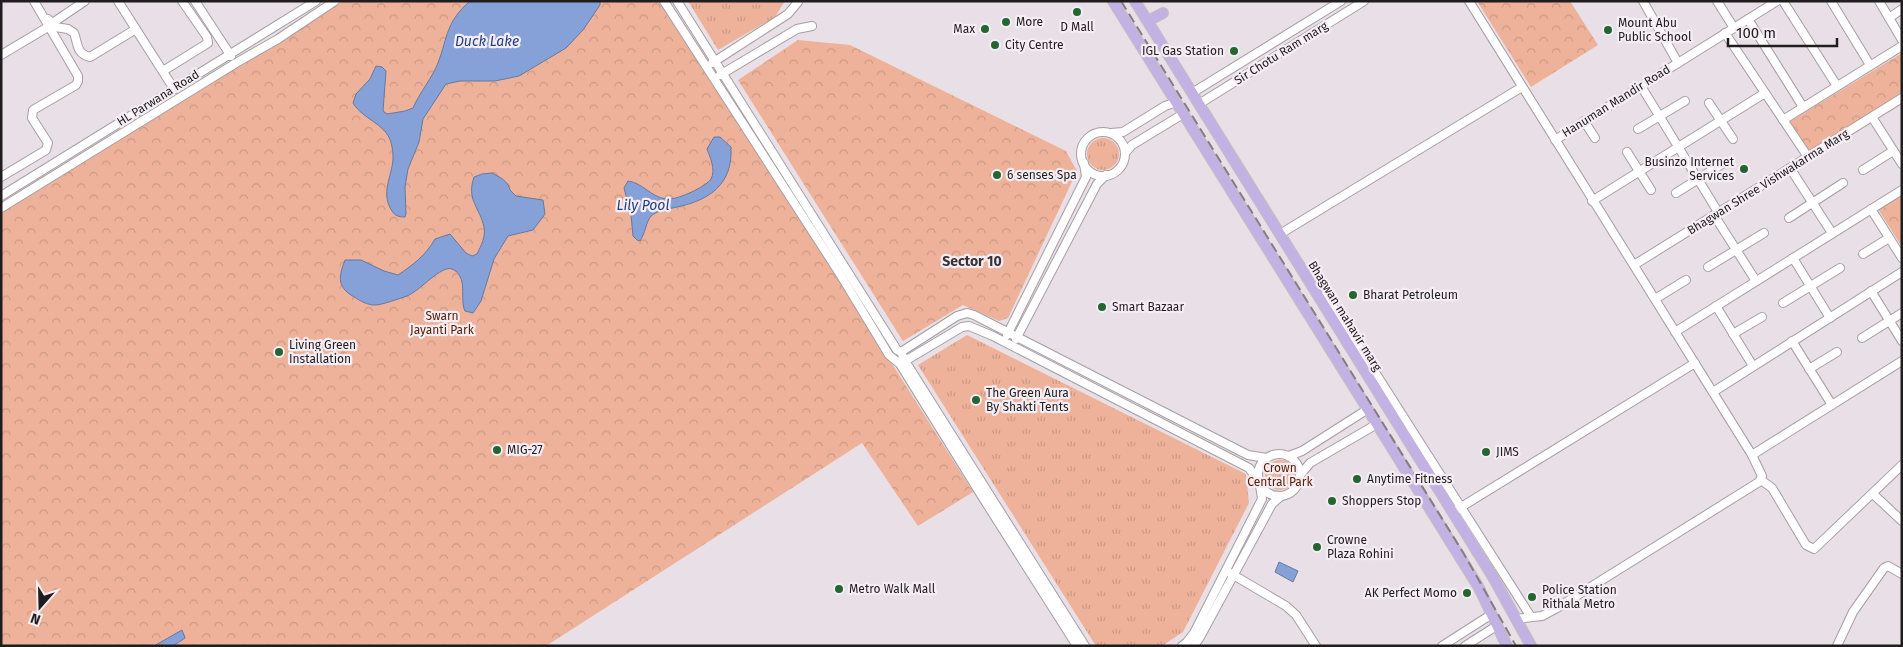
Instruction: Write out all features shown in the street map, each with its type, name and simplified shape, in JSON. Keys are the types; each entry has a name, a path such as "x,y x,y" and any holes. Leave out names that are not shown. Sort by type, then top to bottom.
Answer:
{"main road":[{"path":"1113,1 1478,586 1508,646"},
{"name":"Bhagwan mahavir marg","path":"1135,1 1332,318 1457,510 1531,646"},
{"path":"1148,22 1162,14"},
{"path":"1318,329 1332,318"}],"street":[{"path":"34,1 50,25 74,32 80,53 87,57 136,29"},
{"path":"1,177 46,150 48,143 31,114 33,110 76,85 78,81 78,76 38,1"},
{"path":"1,55 85,1"},
{"path":"118,1 174,89"},
{"path":"163,71 208,43 207,37 182,1"},
{"path":"195,1 236,62"},
{"name":"HL Parwana Road","path":"1,196 316,1"},
{"path":"1,208 236,62 278,39 335,1"},
{"path":"664,1 840,274 889,355 900,364 1077,646"},
{"path":"677,1 901,352 1085,646"},
{"name":"Sir Chotu Ram marg","path":"1192,93 1341,1"},
{"name":"Sir Chotu Ram marg","path":"1199,104 1364,1"},
{"path":"1469,1 1762,473 1761,480 1557,608 1542,616 1516,619"},
{"path":"1717,1 1734,28"},
{"name":"Hanuman Mandir Road","path":"1555,140 1777,1"},
{"path":"1783,1 1836,86"},
{"path":"1831,1 1870,65"},
{"path":"1879,1 1902,40"},
{"path":"706,68 788,14 798,2"},
{"path":"1647,3 1678,63"},
{"path":"1888,18 1902,9"},
{"path":"1748,19 1803,107"},
{"path":"713,78 797,28 812,26"},
{"path":"1726,33 1808,157"},
{"path":"1783,120 1902,46"},
{"path":"1641,86 1698,179 1736,250 1756,281"},
{"path":"1280,234 1522,87"},
{"path":"1592,201 1765,93"},
{"name":"Bhagwan Shree Vishwakarma Marg","path":"1634,265 1902,98"},
{"path":"1638,129 1686,101"},
{"path":"1003,341 1086,177 1082,150 1087,140 1098,133 1123,132 1165,106 1177,102"},
{"path":"1709,103 1733,140"},
{"path":"1125,153 1132,144 1183,114"},
{"path":"1872,117 1902,164"},
{"path":"1584,122 1595,138"},
{"path":"1012,346 1097,184 1106,175 1120,168 1124,161 1125,153 1121,141 1110,133"},
{"path":"1863,170 1893,151"},
{"path":"1627,152 1651,190"},
{"path":"1084,163 1092,172 1106,175"},
{"path":"1676,192 1722,164"},
{"path":"1790,168 1832,234"},
{"path":"1789,218 1843,183"},
{"path":"1676,332 1902,190"},
{"path":"1871,209 1902,258"},
{"path":"1708,267 1764,232"},
{"path":"1862,254 1889,238"},
{"path":"1794,258 1830,318"},
{"path":"1783,303 1840,268"},
{"path":"1712,392 1902,272"},
{"path":"1655,299 1686,280"},
{"path":"1871,291 1902,341"},
{"path":"1320,299 1324,296 1327,297 1457,510 1531,617"},
{"path":"1716,306 1753,366"},
{"path":"901,352 957,316 967,313 982,318 1018,336 1248,455 1267,458 1278,454 1289,456 1302,451 1368,409"},
{"path":"1862,338 1902,314"},
{"path":"1734,334 1762,317"},
{"path":"894,359 905,361 962,327 970,326 1003,341 1249,468 1266,492 1280,497"},
{"path":"1792,341 1832,405"},
{"path":"1810,369 1837,352"},
{"path":"1752,455 1902,361"},
{"path":"1457,510 1695,363"},
{"path":"1301,474 1310,463 1377,424"},
{"path":"1182,646 1194,633 1272,504 1280,497 1294,491 1300,482 1301,474 1298,465 1289,456"},
{"path":"1194,646 1230,573 1262,499 1259,468 1267,458"},
{"path":"1761,480 1772,488 1806,544 1814,549 1902,465"},
{"path":"1873,494 1902,521"},
{"path":"1836,646 1853,612 1884,568 1888,566 1902,574"},
{"path":"1230,573 1286,606 1296,615 1316,646"},
{"path":"1442,646 1492,614"},
{"path":"1465,646 1498,625"}],"green space":[{"name":"Swarn Jayanti Park","path":"343,1 663,1 973,492 918,526 862,443 546,646 1,646 1,211"},
{"path":"688,1 785,1 775,17 718,50"},
{"path":"1477,1 1570,1 1598,45 1531,87"},
{"path":"798,40 850,45 1066,151 1077,171 1008,318 999,321 963,305 903,341 738,80"},
{"path":"1902,53 1902,97 1809,154 1789,122"},
{"path":"858,96 870,105 866,111 853,102"},
{"path":"852,103 865,112 860,118 848,109"},
{"path":"1103,138 1109,139 1114,143 1118,148 1118,160 1114,165 1109,169 1103,170 1097,169 1092,165 1088,160 1087,154 1088,148 1092,143 1097,139"},
{"path":"1902,194 1902,247 1878,209"},
{"path":"967,335 1246,474 1249,503 1183,632 1162,646 1096,646 918,365"},
{"name":"Crown Central Park","path":"1280,460 1291,464 1295,475 1291,486 1280,490 1269,486 1265,475 1269,464"}],"water":[{"name":"Duck Lake","path":"470,1 600,1 600,5 583,30 566,48 519,76 495,81 460,81 446,84 423,119 419,142 408,169 405,187 406,214 405,217 397,216 392,211 387,198 393,159 390,139 381,128 363,114 353,103 356,94 370,79 376,66 382,67 386,71 383,111 387,114 413,108 438,63 452,23"},
{"name":"Lily Pool","path":"714,137 720,137 731,147 731,160 723,180 709,195 700,200 660,211 651,216 640,241 637,240 633,236 631,215 624,188 628,181 638,184 656,196 666,199 683,196 697,189 711,179 713,172 712,164 707,149"},
{"path":"492,173 506,182 516,196 543,200 545,214 533,230 508,236 494,259 481,301 473,313 465,311 462,282 457,272 452,269 436,274 407,296 377,305 364,303 345,290 340,277 345,260 361,260 384,271 398,275 419,259 435,239 450,234 466,253 472,256 477,254 483,241 484,230 482,220 474,204 472,185 474,177"},
{"path":"1279,562 1298,571 1293,582 1275,572"},
{"path":"182,630 185,638 173,646 154,646"}],"railway":[{"path":"1121,1 1464,554 1516,646"}],"place":[{"name":"D Mall","path":"1077,12"},
{"name":"More","path":"1006,22"},
{"name":"Max","path":"985,29"},
{"name":"Mount Abu Public School","path":"1608,30"},
{"name":"City Centre","path":"995,45"},
{"name":"IGL Gas Station","path":"1234,51"},
{"name":"Businzo Internet Services","path":"1744,169"},
{"name":"6 senses Spa","path":"997,175"},
{"name":"Bharat Petroleum","path":"1353,295"},
{"name":"Smart Bazaar","path":"1102,307"},
{"name":"Living Green Installation","path":"279,352"},
{"name":"The Green Aura By Shakti Tents","path":"976,400"},
{"name":"MIG-27","path":"497,450"},
{"name":"JIMS","path":"1486,452"},
{"name":"Anytime Fitness","path":"1357,479"},
{"name":"Shoppers Stop","path":"1332,501"},
{"name":"Crowne Plaza Rohini","path":"1317,547"},
{"name":"Metro Walk Mall","path":"839,589"},
{"name":"AK Perfect Momo","path":"1467,593"},
{"name":"Police Station Rithala Metro","path":"1532,597"}],"district":[{"name":"Sector 10","path":"972,261"}]}
